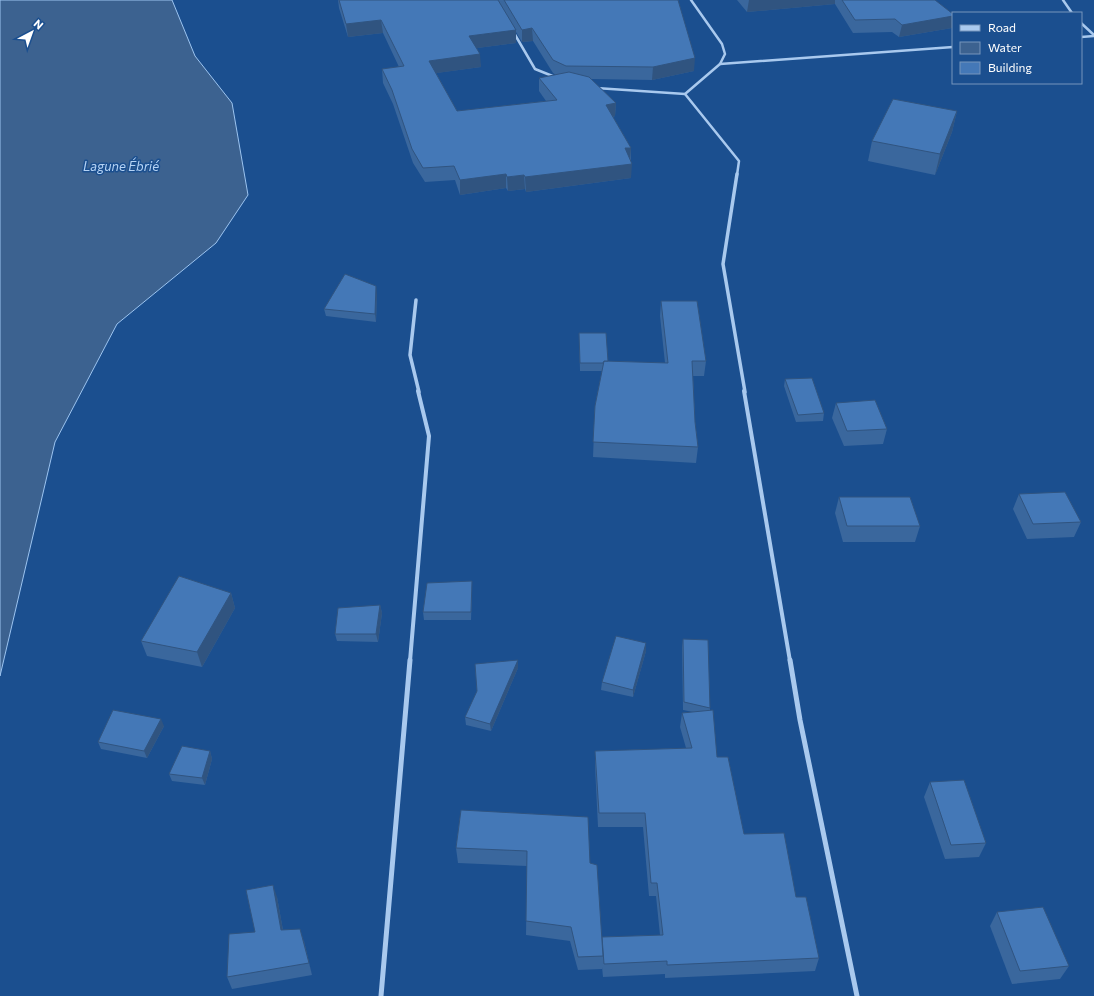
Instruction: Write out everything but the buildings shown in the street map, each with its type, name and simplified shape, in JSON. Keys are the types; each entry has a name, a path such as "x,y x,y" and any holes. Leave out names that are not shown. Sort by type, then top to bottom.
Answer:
{"street":[{"path":"589,88 685,94 720,64 725,54 722,44 691,0"},
{"path":"1062,0 1071,12"},
{"path":"1082,24 1094,35"},
{"path":"513,32 535,70 557,78"},
{"path":"1082,37 1094,35"},
{"path":"720,64 952,47"},
{"path":"685,94 739,161 723,264 800,720 857,996"},
{"path":"381,996 402,739 420,557 429,436 410,355 416,300"}],"water":[{"name":"Lagune Ébrié","path":"0,0 172,0 195,56 232,103 248,195 216,243 117,324 55,442 0,676"}]}
